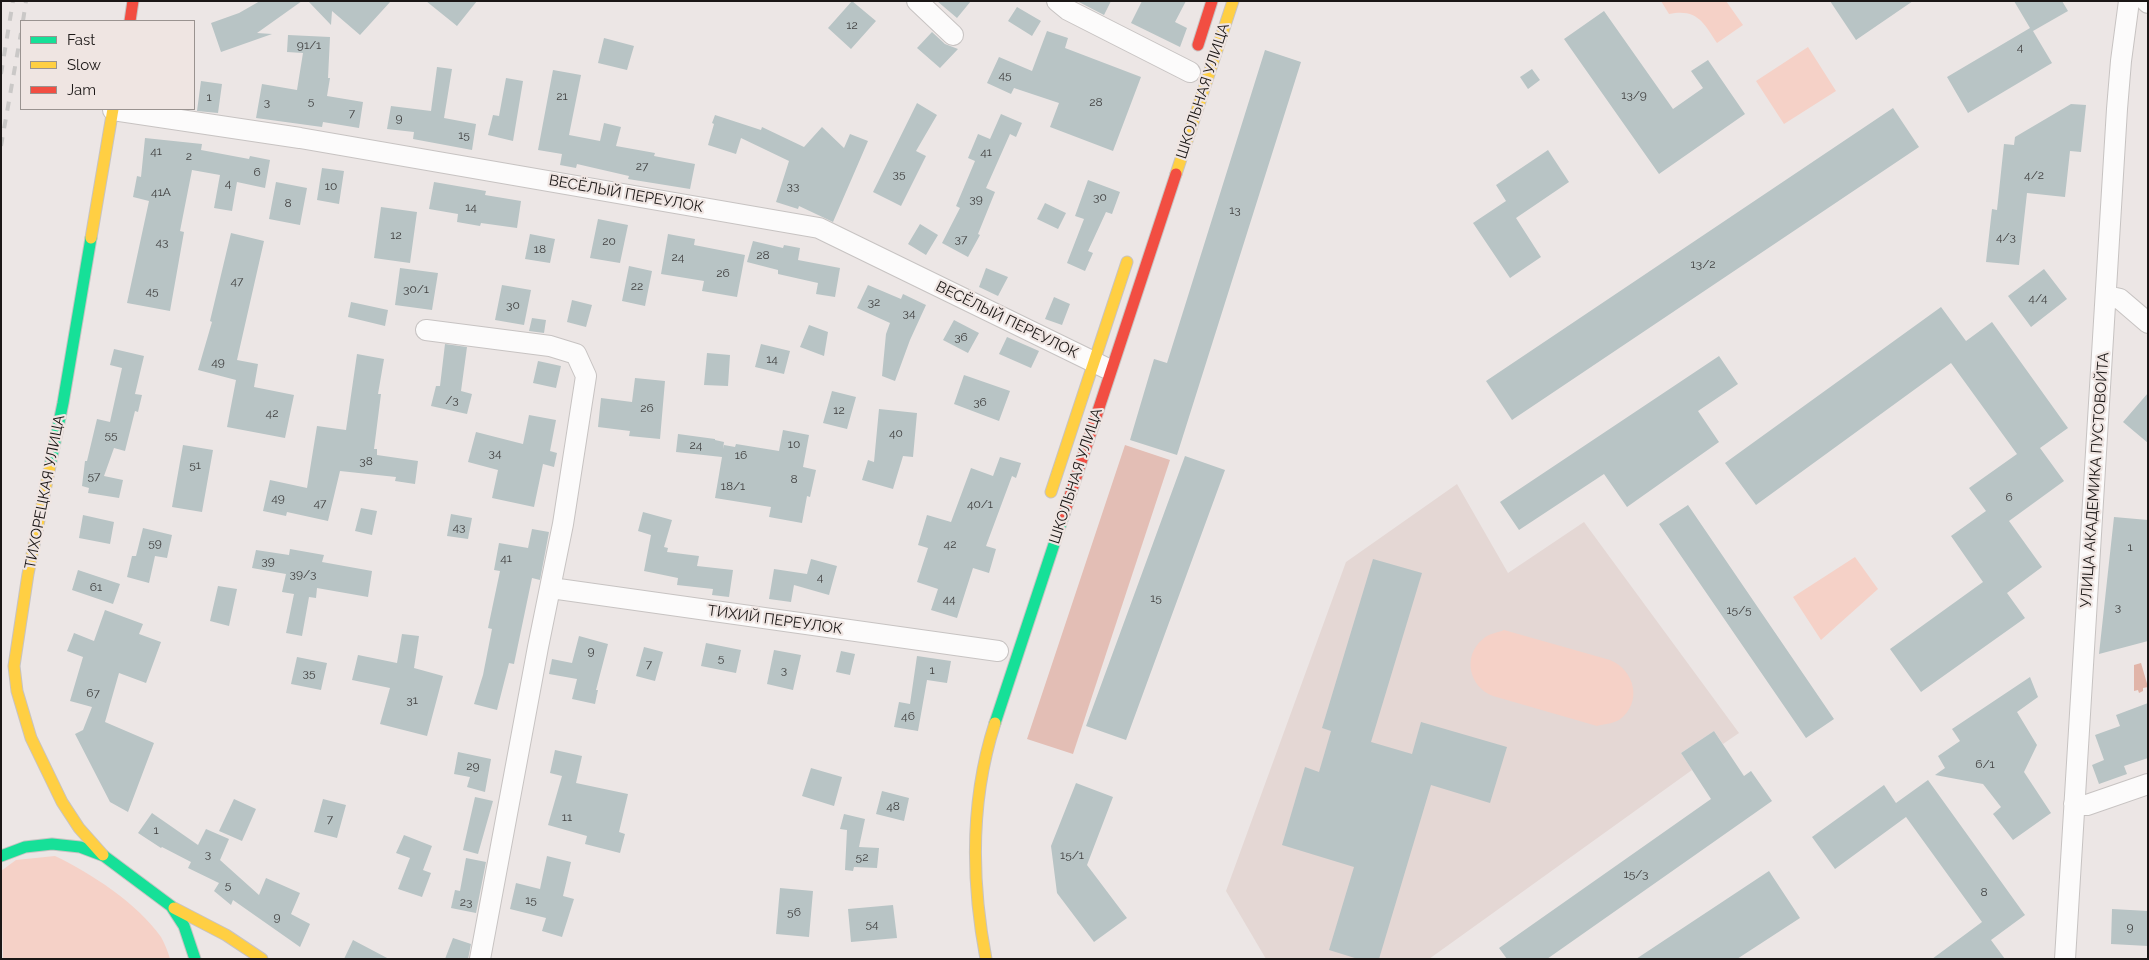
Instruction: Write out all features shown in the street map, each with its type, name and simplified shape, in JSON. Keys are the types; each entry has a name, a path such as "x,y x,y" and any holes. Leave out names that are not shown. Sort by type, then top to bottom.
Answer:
{"main road":[{"path":"130,20 133,1"},
{"name":"ШКОЛЬНАЯ УЛИЦА","path":"1191,68 1212,1"},
{"name":"ШКОЛЬНАЯ УЛИЦА","path":"1047,501 1102,367 1232,1"},
{"name":"ТИХОРЕЦКАЯ УЛИЦА","path":"103,856 79,828 62,802 31,738 17,691 14,666 28,574 63,403 113,110"},
{"name":"ШКОЛЬНАЯ УЛИЦА","path":"986,959 976,900 974,866 976,807 983,768 1102,367 1129,255"},
{"name":"ТИХОРЕЦКАЯ УЛИЦА","path":"3,662 52,400"},
{"path":"1,856 28,844 43,843 87,849 103,856 174,908 226,935 262,959"},
{"path":"174,908 187,934 195,959"}],"street":[{"path":"917,1 953,35"},
{"path":"1057,1 1068,10 1191,68"},
{"name":"УЛИЦА АКАДЕМИКА ПУСТОВОЙТА","path":"2065,959 2121,61 2129,1"},
{"name":"ВЕСЁЛЫЙ ПЕРЕУЛОК","path":"120,110 310,139 819,228 1102,367"},
{"path":"2107,296 2120,299 2148,323"},
{"path":"426,330 550,346 576,354 586,376 551,588 538,647 480,959"},
{"name":"ТИХИЙ ПЕРЕУЛОК","path":"551,588 999,651"},
{"path":"2074,804 2087,806 2148,784"}],"shaded area":[{"path":"1661,1 1726,1 1743,25 1717,43 1699,19 1686,13 1669,14"},
{"path":"1808,47 1836,91 1784,124 1756,81"},
{"path":"1125,445 1170,460 1073,754 1027,739"},
{"path":"1457,484 1508,573 1584,522 1739,733 1723,744 1714,731 1681,753 1692,770 1429,959 1266,959 1226,891 1346,562"},
{"path":"1855,557 1878,589 1821,640 1793,597"},
{"path":"1504,630 1610,660 1619,665 1625,671 1633,687 1631,705 1627,713 1619,720 1597,726 1493,696 1485,692 1478,686 1471,670 1472,654 1476,646 1485,637"},
{"path":"2141,663 2148,687 2143,688 2143,691 2139,693 2138,690 2134,691 2134,665"},
{"path":"55,856 84,871 127,901 161,937 170,959 3,959 1,871 16,860"}],"building":[{"path":"260,1 302,1 257,33 272,34 221,52 211,23 239,13"},
{"path":"308,1 391,1 360,35 332,11 331,25"},
{"path":"426,1 477,1 457,26"},
{"path":"852,1 876,21 851,49 828,28"},
{"path":"937,1 971,1 957,18"},
{"path":"1077,1 1111,1 1104,15"},
{"path":"1142,1 1186,1 1175,22 1187,28 1180,47 1131,23"},
{"path":"1830,1 1913,1 1856,40"},
{"path":"2014,1 2062,1 2068,11 2033,31 2052,63 1968,113 1947,77 2030,28"},
{"path":"1017,7 1041,21 1032,36 1008,21"},
{"path":"1604,11 1673,109 1703,88 1691,71 1708,60 1745,114 1659,174 1564,39"},
{"path":"1047,31 1068,38 1065,48 1141,77 1113,151 1050,127 1059,103 1014,88 1011,94 987,83 999,57 1032,71"},
{"path":"932,32 945,44 958,49 940,68 917,48"},
{"path":"288,35 330,37 328,78 330,78 327,96 363,102 359,128 323,122 322,127 256,118 262,84 297,90 303,53 287,52"},
{"path":"604,38 634,46 627,70 598,63"},
{"path":"1265,50 1301,62 1177,455 1130,440 1154,359 1167,363"},
{"path":"437,67 452,69 444,118 476,124 472,150 413,139 414,132 387,129 391,106 431,111"},
{"path":"1532,69 1540,80 1528,89 1520,77"},
{"path":"553,70 581,75 569,135 600,141 604,123 621,127 616,146 655,153 654,156 695,164 690,189 628,179 629,176 577,164 576,168 560,165 562,154 538,150"},
{"path":"506,78 523,81 513,141 488,135 493,115 499,116"},
{"path":"201,81 222,84 218,113 197,111"},
{"path":"917,103 937,115 916,151 926,156 901,206 873,192"},
{"path":"2071,104 2086,105 2081,152 2070,151 2065,197 2027,193 2019,265 1986,262 1992,209 1997,210 2004,144 2014,145 2015,137"},
{"path":"1893,108 1919,147 1512,420 1486,381"},
{"path":"1001,114 1022,123 1016,137 1010,134 986,188 995,192 978,234 980,235 968,257 942,243 960,208 956,206 975,161 968,158 978,134 990,139"},
{"path":"715,115 761,130 762,127 804,147 822,127 844,148 850,134 868,141 833,222 799,206 798,209 776,202 789,161 741,138 736,154 708,145"},
{"path":"145,138 202,144 201,150 249,159 250,156 270,160 265,188 237,182 232,211 214,208 220,175 192,170 180,231 184,232 170,311 127,303 149,201 133,197 137,176 141,177"},
{"path":"1548,150 1569,182 1516,218 1541,257 1510,278 1473,223 1506,201 1496,185"},
{"path":"322,168 344,171 339,204 317,200"},
{"path":"1088,180 1120,192 1112,214 1106,212 1088,251 1093,253 1085,271 1067,263 1084,219 1075,216"},
{"path":"276,182 307,188 300,225 269,219"},
{"path":"434,182 486,191 485,195 521,201 517,228 481,223 480,226 457,222 458,214 429,209"},
{"path":"1045,203 1066,213 1058,229 1037,219"},
{"path":"381,207 417,212 410,263 374,258"},
{"path":"598,219 628,225 620,263 590,258"},
{"path":"920,224 938,235 926,255 908,244"},
{"path":"231,233 264,241 237,360 258,364 254,387 294,395 285,438 227,427 236,380 198,370 212,322 210,321"},
{"path":"530,234 555,239 550,263 525,259"},
{"path":"668,234 695,239 694,245 745,255 737,297 702,291 704,281 661,274"},
{"path":"753,241 783,248 784,245 800,248 798,260 840,268 835,297 816,294 818,283 778,274 778,270 747,262"},
{"path":"629,266 652,271 645,306 622,301"},
{"path":"400,268 438,273 432,310 395,305"},
{"path":"986,268 1008,277 998,296 979,287"},
{"path":"2044,269 2067,299 2031,327 2008,296"},
{"path":"502,285 531,290 524,325 495,320"},
{"path":"868,285 901,299 903,294 926,305 910,340 895,381 882,376 886,334 890,323 857,308"},
{"path":"1054,297 1070,304 1062,325 1045,319"},
{"path":"572,300 592,305 586,327 567,322"},
{"path":"351,302 388,310 385,326 348,317"},
{"path":"1941,307 1966,341 1992,322 2068,428 2040,448 2064,481 2009,521 2042,567 2007,593 2025,618 1921,692 1890,649 1983,582 1951,536 1986,511 1969,488 2017,454 1951,363 1756,505 1725,463"},
{"path":"532,318 546,320 544,333 529,331"},
{"path":"954,320 979,333 968,353 943,340"},
{"path":"809,325 828,332 824,356 800,347"},
{"path":"1007,337 1039,351 1031,368 999,354"},
{"path":"445,344 467,347 461,391 472,394 467,414 431,406 436,386 440,386"},
{"path":"761,344 790,351 784,374 755,367"},
{"path":"114,349 144,356 135,394 142,395 138,412 135,411 125,451 114,448 104,476 123,480 119,498 88,493 89,488 82,486 85,461 87,461 97,419 110,422 122,368 110,365"},
{"path":"707,353 730,355 728,386 704,385"},
{"path":"357,354 384,359 378,394 381,394 374,449 377,449 377,455 418,461 415,484 395,481 396,477 340,471 328,521 287,512 286,516 263,511 270,480 307,488 317,426 346,430"},
{"path":"1719,356 1738,384 1698,411 1719,442 1627,507 1604,474 1519,530 1500,502"},
{"path":"538,361 561,366 556,388 533,383"},
{"path":"964,375 1010,391 999,421 954,404"},
{"path":"635,378 665,381 660,439 629,436 630,431 598,427 601,398 632,402"},
{"path":"832,391 856,397 847,429 823,423"},
{"path":"2148,393 2148,443 2123,422"},
{"path":"879,409 917,413 913,457 903,456 893,489 862,480 868,460 874,462"},
{"path":"529,415 556,420 550,451 557,453 554,467 543,464 534,507 492,498 498,470 468,462 476,432 523,444"},
{"path":"783,430 809,435 803,467 816,470 810,497 807,496 802,523 769,517 771,507 715,498 722,457 676,452 678,434 724,442 723,449 724,445 735,447 736,444 779,451"},
{"path":"183,445 213,450 202,512 172,507"},
{"path":"1185,456 1225,470 1126,740 1086,726"},
{"path":"1000,457 1021,463 1016,478 1012,476 986,546 996,549 989,573 973,568 957,618 931,610 938,589 917,582 928,548 918,545 927,515 951,522 971,468 993,476"},
{"path":"1688,505 1834,719 1806,738 1659,524"},
{"path":"361,508 377,511 372,535 355,531"},
{"path":"643,512 672,520 664,547 668,548 667,552 699,556 697,566 733,570 729,597 712,595 713,589 677,585 678,578 644,571 651,535 638,531"},
{"path":"451,514 472,518 468,539 447,536"},
{"path":"83,515 114,522 110,544 79,538"},
{"path":"2114,517 2148,520 2148,641 2099,654"},
{"path":"143,528 172,535 167,558 155,556 149,583 127,577 132,556 136,556"},
{"path":"532,529 549,532 540,580 532,578 514,664 509,663 497,710 474,704 483,675 492,629 488,628 500,571 494,570 499,543 528,548"},
{"path":"290,549 324,555 322,562 372,571 368,597 317,588 316,598 309,597 302,636 286,633 294,594 282,592 286,574 252,568 256,550 289,555"},
{"path":"811,559 837,566 829,595 794,585 791,602 769,599 774,569 807,574"},
{"path":"1373,559 1422,573 1371,742 1412,754 1421,722 1507,747 1490,803 1431,785 1379,959 1358,959 1329,950 1354,867 1282,845 1305,767 1319,772 1331,731 1322,728"},
{"path":"78,570 120,584 113,604 72,590"},
{"path":"218,586 237,589 229,626 210,621"},
{"path":"105,610 143,624 139,634 161,642 146,683 119,673 105,722 154,743 128,812 110,802 75,734 83,730 92,707 70,701 83,657 67,651 74,633 94,641"},
{"path":"402,634 419,636 414,668 443,676 427,736 380,724 390,688 352,680 358,655 397,663"},
{"path":"579,636 608,644 596,690 598,690 595,704 572,699 577,679 549,674 552,659 572,663"},
{"path":"706,643 741,650 736,673 701,666"},
{"path":"644,647 663,652 655,681 636,676"},
{"path":"774,650 801,655 793,690 767,684"},
{"path":"841,651 855,654 850,675 836,672"},
{"path":"917,656 951,661 947,683 927,680 918,731 894,727 899,702 910,704"},
{"path":"297,657 327,663 321,690 291,684"},
{"path":"2030,677 2038,697 2017,712 2037,745 2024,772 2051,813 2013,840 1993,814 2001,807 1983,784 1935,775 1945,768 1938,756 1960,741 1952,729"},
{"path":"2148,703 2148,758 2124,766 2127,774 2099,784 2092,765 2104,760 2095,735 2120,726 2116,715"},
{"path":"1714,731 1744,776 1751,771 1772,801 1547,959 1507,959 1499,948 1711,799 1681,753"},
{"path":"555,750 582,756 576,783 628,794 619,832 625,834 620,853 585,844 587,836 548,825 562,776 550,773"},
{"path":"458,752 491,759 485,792 467,787 470,777 454,774"},
{"path":"811,768 842,777 834,806 802,796"},
{"path":"1928,780 2025,915 1991,940 2005,959 1932,959 1982,922 1906,817 1835,869 1812,837 1884,785 1896,803"},
{"path":"1076,783 1113,797 1087,865 1127,918 1094,942 1057,893 1051,846"},
{"path":"882,791 909,798 904,821 876,814"},
{"path":"475,797 493,801 478,854 463,850"},
{"path":"234,799 256,809 242,841 219,831"},
{"path":"323,799 346,805 337,838 314,832"},
{"path":"152,813 198,845 206,829 229,839 220,860 259,895 266,878 300,893 291,914 310,924 300,947 233,900 231,905 214,891 219,883 188,868 191,862 161,848 138,833"},
{"path":"844,814 865,819 859,847 879,848 877,868 854,867 853,871 845,870 847,830 840,829"},
{"path":"404,835 432,846 423,870 431,873 422,897 398,889 410,858 396,853"},
{"path":"547,856 571,862 563,896 574,899 562,937 542,931 546,918 510,909 516,883 540,889"},
{"path":"466,858 486,862 476,913 451,908 455,890 460,891"},
{"path":"1769,871 1800,918 1737,959 1636,959"},
{"path":"780,888 813,891 809,937 776,934"},
{"path":"893,905 897,938 851,942 848,909"},
{"path":"2112,909 2148,911 2148,946 2111,944"},
{"path":"453,938 471,944 468,959 445,959"},
{"path":"353,940 389,959 344,959"}],"railway":[{"path":"1,74 13,1"},
{"path":"23,20 26,1"},
{"path":"1,146 20,39"}],"traffic: fast":[{"path":"50,466 63,403 91,238"},
{"path":"995,723 1064,514"},
{"path":"1,856 25,847 52,844 80,847 104,856 171,906 184,926 195,959"}],"traffic: slow":[{"path":"1176,174 1233,1"},
{"path":"91,238 113,110"},
{"path":"1051,492 1127,262"},
{"path":"50,466 28,574 14,666 17,691 31,738 62,802 79,828 103,855"},
{"path":"986,959 981,929 976,870 977,811 981,781 995,723"},
{"path":"174,908 226,935 262,959"}],"traffic: jam":[{"path":"130,20 133,1"},
{"path":"1198,45 1212,1"},
{"path":"1064,514 1176,174"}]}
